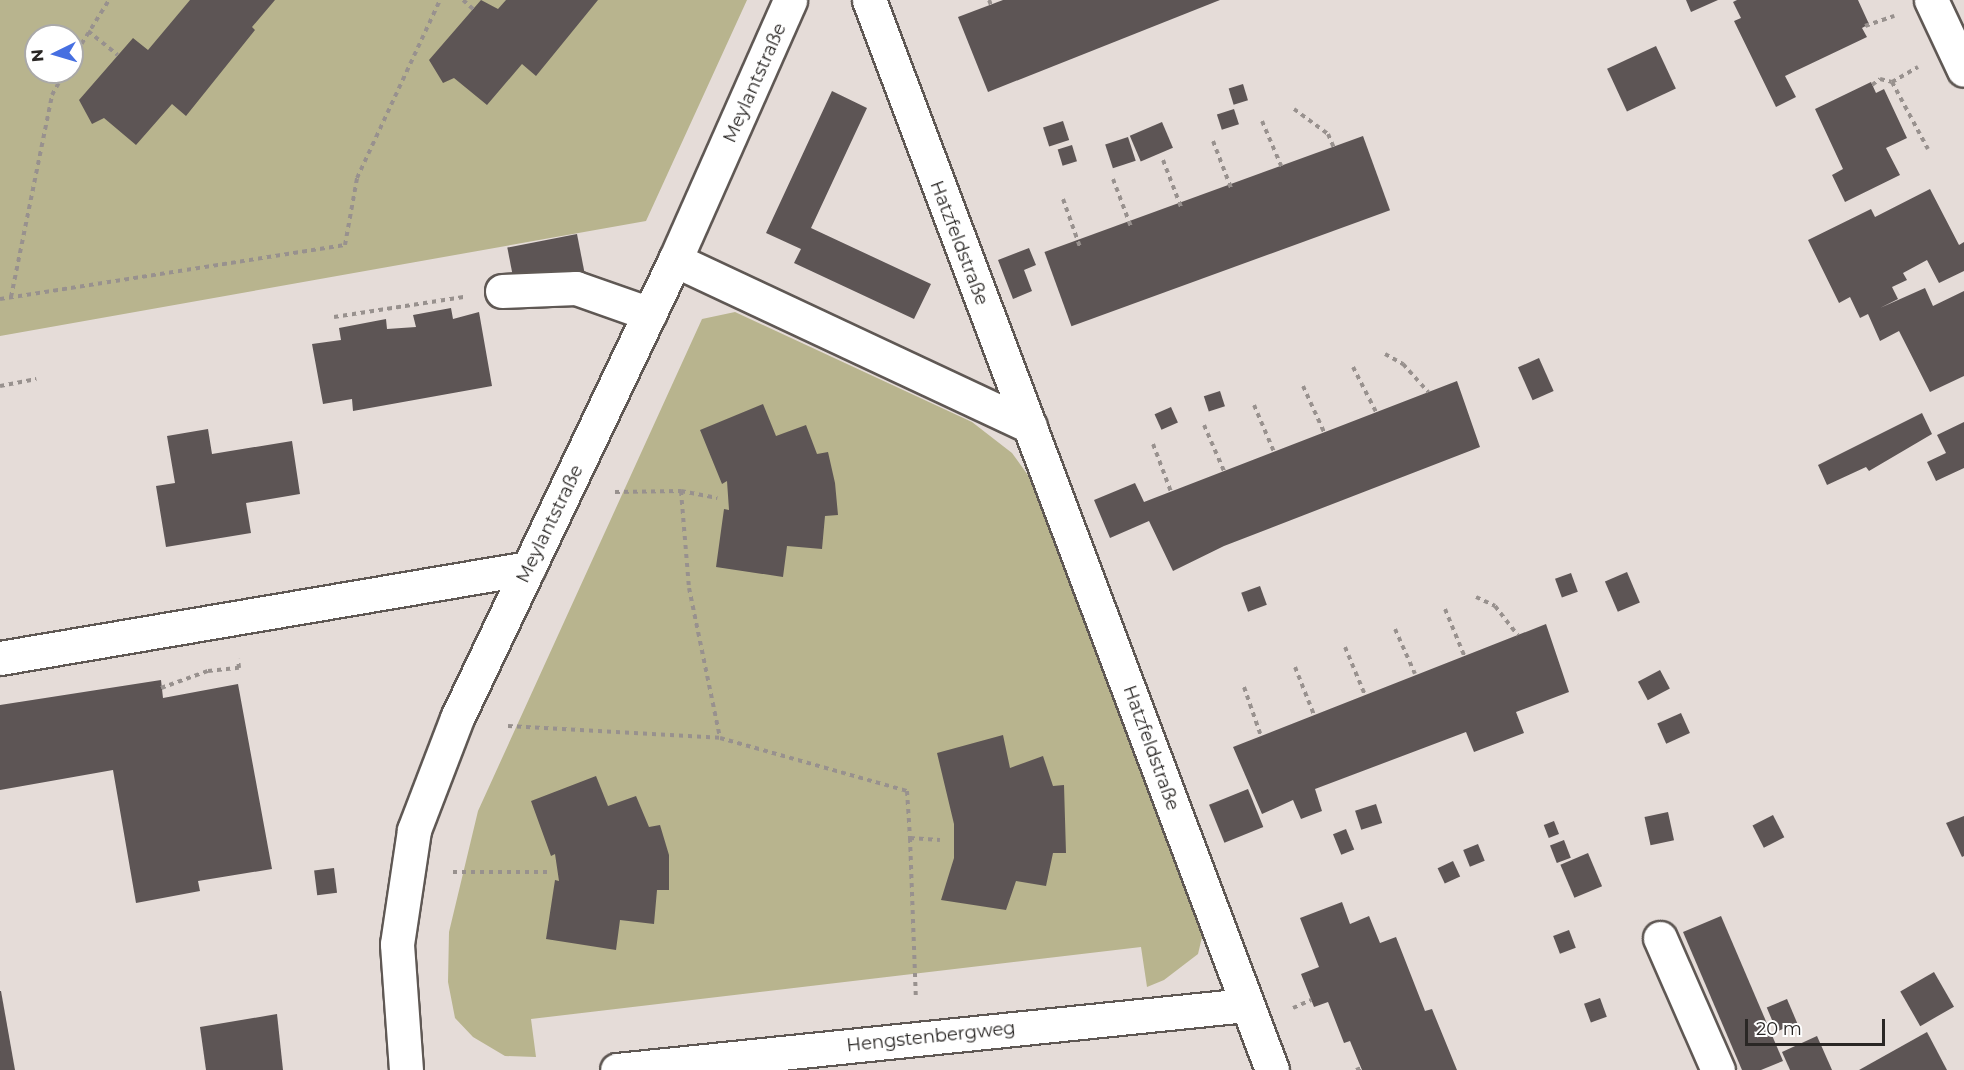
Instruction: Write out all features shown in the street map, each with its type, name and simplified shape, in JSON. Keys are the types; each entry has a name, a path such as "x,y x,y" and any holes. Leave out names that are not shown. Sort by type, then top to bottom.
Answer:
{"street":[{"name":"Meylantstraße","path":"406,1070 397,944 414,830 457,718 650,314 790,0"},
{"name":"Hatzfeldstraße","path":"869,0 1272,1070"},
{"path":"1931,0 1958,59"},
{"path":"675,260 1030,426"},
{"path":"502,291 576,288 650,314"},
{"path":"0,658 528,567"},
{"path":"1660,938 1718,1070"},
{"name":"Hengstenbergweg","path":"616,1070 1246,1005"}],"path":[{"path":"84,38 109,0"},
{"path":"0,299 345,245 357,178 440,0"},
{"path":"463,0 474,10"},
{"path":"88,31 118,55"},
{"path":"1872,85 1880,80 1892,82 1958,59"},
{"path":"1892,82 1928,149"},
{"path":"11,297 52,95 58,84"},
{"path":"1294,109 1328,134 1334,148"},
{"path":"1263,121 1282,168"},
{"path":"1213,141 1231,188"},
{"path":"1163,160 1181,207"},
{"path":"1113,179 1131,227"},
{"path":"1063,199 1080,247"},
{"path":"334,317 502,291"},
{"path":"1384,354 1403,364 1428,392"},
{"path":"1353,367 1376,412"},
{"path":"0,386 36,379"},
{"path":"1304,386 1324,432"},
{"path":"1254,405 1274,452"},
{"path":"1204,425 1224,471"},
{"path":"1153,444 1171,492"},
{"path":"615,492 681,491 717,498"},
{"path":"681,491 689,588 720,738"},
{"path":"1476,597 1495,606 1518,635"},
{"path":"1445,609 1464,656"},
{"path":"1395,628 1415,674"},
{"path":"1345,648 1365,695"},
{"path":"1295,667 1314,715"},
{"path":"161,688 208,672 238,668"},
{"path":"1244,687 1261,736"},
{"path":"508,726 720,738 907,791 912,961 920,1038"},
{"path":"910,838 940,840"},
{"path":"453,872 548,872"}],"shaded area":[{"path":"0,0 747,0 646,221 0,336"},
{"path":"735,312 972,422 1012,453 1035,485 1203,933 1198,954 1164,980 1147,987 1141,947 531,1019 536,1057 505,1056 473,1037 455,1018 448,982 449,932 478,811 702,319"}],"building":[{"path":"190,0 275,0 252,27 255,30 186,116 172,104 136,145 104,118 92,124 79,100 133,38 148,50"},
{"path":"481,0 498,9 506,0 598,0 536,76 522,64 487,105 454,78 443,83 429,60"},
{"path":"1003,0 1220,0 988,92 958,17"},
{"path":"1686,0 1718,0 1691,12"},
{"path":"1737,0 1858,0 1869,24 1862,28 1867,37 1785,76 1796,97 1776,107 1734,21 1741,18 1733,2"},
{"path":"1656,46 1676,89 1627,111 1607,69"},
{"path":"1871,82 1876,93 1884,89 1907,138 1886,148 1900,175 1845,202 1832,175 1843,169 1815,109"},
{"path":"1243,84 1248,100 1234,105 1229,88"},
{"path":"832,91 867,108 811,228 931,284 914,319 794,263 801,249 766,233"},
{"path":"1234,109 1239,124 1222,130 1217,115"},
{"path":"1063,121 1069,140 1049,147 1043,127"},
{"path":"1162,122 1173,148 1141,161 1130,136"},
{"path":"1363,136 1390,210 1071,326 1044,252"},
{"path":"1128,137 1136,161 1113,168 1105,144"},
{"path":"1072,145 1077,161 1063,166 1058,149"},
{"path":"1930,189 1959,245 1964,242 1964,271 1939,283 1927,260 1903,273 1907,280 1892,287 1898,299 1880,308 1925,288 1933,306 1964,291 1964,376 1930,392 1899,331 1880,341 1868,314 1860,318 1850,297 1839,303 1808,240 1871,209 1875,217"},
{"path":"577,234 584,271 515,285 507,248"},
{"path":"1029,248 1036,265 1024,270 1032,291 1013,299 998,260"},
{"path":"451,308 453,319 479,312 492,386 353,411 352,399 323,404 312,344 341,340 339,328 386,319 387,329 416,327 413,315"},
{"path":"1539,358 1554,391 1533,400 1518,367"},
{"path":"1457,381 1480,447 1224,546 1173,571 1149,521 1110,538 1094,500 1135,483 1144,502"},
{"path":"1220,391 1225,406 1209,411 1204,396"},
{"path":"763,404 776,436 806,425 817,454 828,452 835,483 838,515 825,516 822,549 787,546 783,577 716,567 724,509 729,510 727,481 722,484 700,430"},
{"path":"1171,407 1178,423 1161,430 1155,414"},
{"path":"1922,413 1932,434 1869,471 1866,467 1827,485 1818,465"},
{"path":"1964,422 1964,468 1936,481 1927,462 1946,453 1937,435"},
{"path":"208,429 212,454 292,441 300,494 246,503 251,533 166,547 156,486 175,483 167,436"},
{"path":"1627,572 1640,602 1618,612 1605,581"},
{"path":"1571,573 1578,592 1562,598 1555,579"},
{"path":"1260,586 1267,605 1248,612 1241,593"},
{"path":"1546,624 1569,692 1516,712 1524,733 1474,752 1466,732 1315,789 1322,811 1301,819 1293,800 1262,814 1233,747"},
{"path":"1660,670 1670,689 1648,700 1638,682"},
{"path":"161,680 163,698 238,684 272,869 198,881 200,891 136,903 113,770 0,790 0,705"},
{"path":"1681,713 1690,733 1666,744 1657,724"},
{"path":"1003,735 1010,768 1043,756 1053,786 1064,785 1066,853 1053,853 1046,886 1016,881 1006,910 941,900 954,858 954,824 937,753"},
{"path":"596,776 608,806 636,796 649,827 660,825 669,855 669,890 657,890 654,924 620,920 616,950 546,939 555,880 559,881 555,854 551,856 531,801"},
{"path":"1248,789 1263,827 1224,843 1209,805"},
{"path":"1376,804 1382,823 1361,830 1355,811"},
{"path":"1668,812 1674,840 1651,845 1645,817"},
{"path":"1773,815 1784,837 1764,848 1753,825"},
{"path":"1964,816 1964,856 1962,857 1946,823"},
{"path":"1554,821 1559,834 1549,838 1544,825"},
{"path":"1346,829 1354,849 1341,855 1333,834"},
{"path":"1564,840 1571,858 1557,863 1550,845"},
{"path":"1478,844 1485,861 1470,867 1463,850"},
{"path":"1588,853 1602,886 1574,898 1560,865"},
{"path":"1453,861 1460,876 1445,884 1438,868"},
{"path":"334,868 337,893 317,895 314,870"},
{"path":"1342,902 1350,924 1369,916 1380,943 1396,937 1425,1011 1432,1009 1457,1070 1362,1070 1350,1041 1344,1043 1328,1002 1314,1007 1301,974 1319,967 1300,918"},
{"path":"1721,916 1783,1061 1761,1070 1742,1070 1683,932"},
{"path":"1569,930 1576,948 1560,954 1553,936"},
{"path":"1934,972 1954,1007 1920,1026 1900,992"},
{"path":"1,991 15,1070 0,1070"},
{"path":"1600,998 1607,1017 1591,1023 1584,1004"},
{"path":"1787,999 1797,1023 1777,1032 1767,1008"},
{"path":"277,1014 283,1070 206,1070 200,1027"},
{"path":"1927,1032 1947,1070 1859,1070"},
{"path":"1817,1036 1832,1070 1790,1070 1782,1052"}]}
